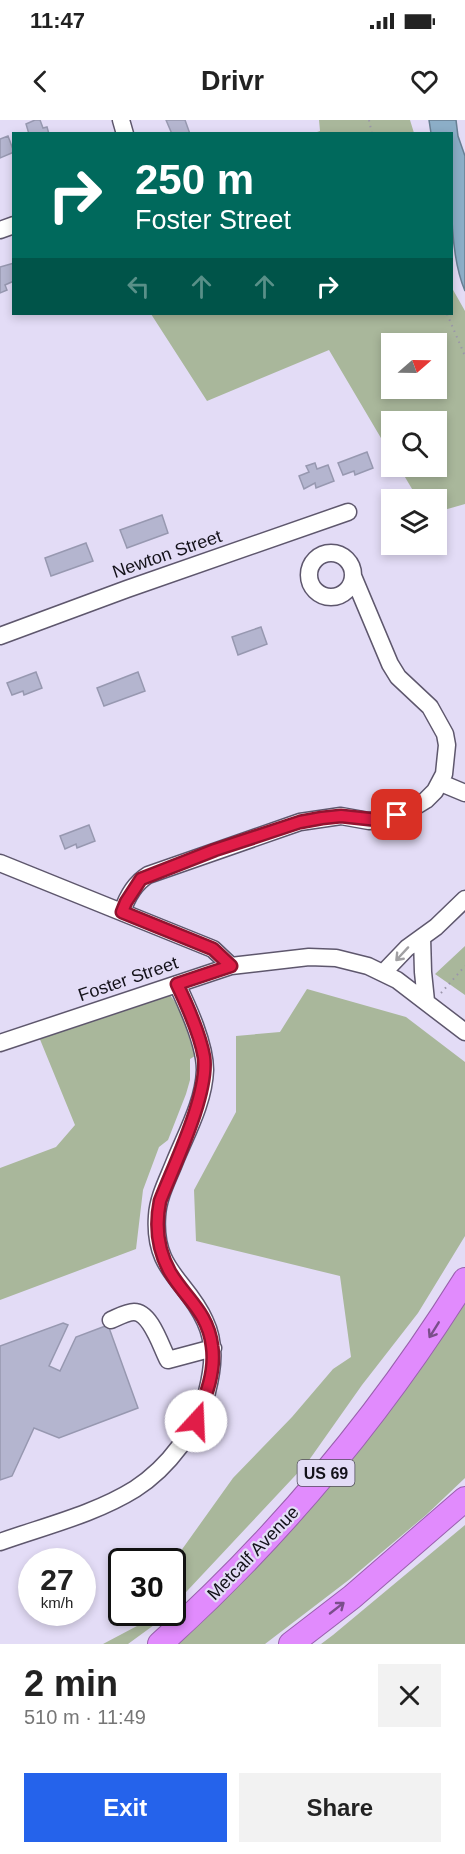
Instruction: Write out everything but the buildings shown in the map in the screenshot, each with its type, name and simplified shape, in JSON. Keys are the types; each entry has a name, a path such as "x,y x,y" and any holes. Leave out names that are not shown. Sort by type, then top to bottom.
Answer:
{"highway":[{"name":"Metcalf Avenue","path":"160,1644 199,1609 307,1496 397,1383 465,1280"},
{"path":"291,1644 352,1597 465,1499"}],"street":[{"name":"Newton Street","path":"0,636 348,512"},
{"path":"122,912 131,893 141,879 148,875 300,822 341,816 369,821 385,819 417,807 441,783 447,757 445,734 430,707 398,677 390,664 353,576"},
{"path":"441,783 465,794"},
{"path":"0,863 213,949 231,966"},
{"path":"384,973 407,948 422,938 465,899"},
{"path":"422,938 426,1001"},
{"name":"Foster Street","path":"0,1043 231,966 309,957 336,958 368,966 384,973 426,1001 465,1032"},
{"path":"0,1542 88,1511 137,1487 168,1460 196,1421 204,1402 211,1377 213,1348 210,1335 201,1311 171,1274 161,1252 157,1234 157,1214 160,1201 200,1098 205,1071 201,1045 177,984"},
{"path":"111,1320 133,1312 143,1315 150,1322 168,1360 213,1348"}],"path":[{"path":"447,315 465,356"},
{"path":"425,984 441,993 465,966"}],"green space":[{"path":"319,120 410,120 414,132 317,132 320,131"},
{"path":"453,290 465,311 465,504 447,509 447,489 412,489 405,477 447,477 447,411 381,411 381,438 329,350 207,401 152,315 453,315"},
{"path":"465,946 465,995 435,974"},
{"path":"307,989 406,1017 465,1062 465,1236 418,1313 362,1385 307,1463 186,1592 186,1548 183,1548 233,1478 292,1417 333,1369 351,1357 340,1276 196,1241 194,1190 236,1112 236,1036 280,1032"},
{"path":"170,995 180,1009 195,1056 190,1059 190,1080 186,1094 168,1140 159,1147 143,1190 136,1249 0,1300 0,1168 56,1147 75,1125 39,1037"},
{"path":"465,1297 465,1478 426,1515 350,1579 265,1644 174,1644"},
{"path":"465,1525 465,1644 321,1644 333,1635"},
{"path":"137,1626 153,1626 128,1644 103,1644"}],"water":[{"path":"429,120 456,120 458,136 465,156 465,291 459,274 453,235 453,132 431,132"}],"route":[{"path":"196,1421 211,1377 213,1348 201,1311 171,1274 161,1252 158,1241 157,1214 200,1098 205,1071 201,1045 177,984 231,966 213,949 122,912 141,879 215,850 300,822 341,816 369,821 397,815"}]}
